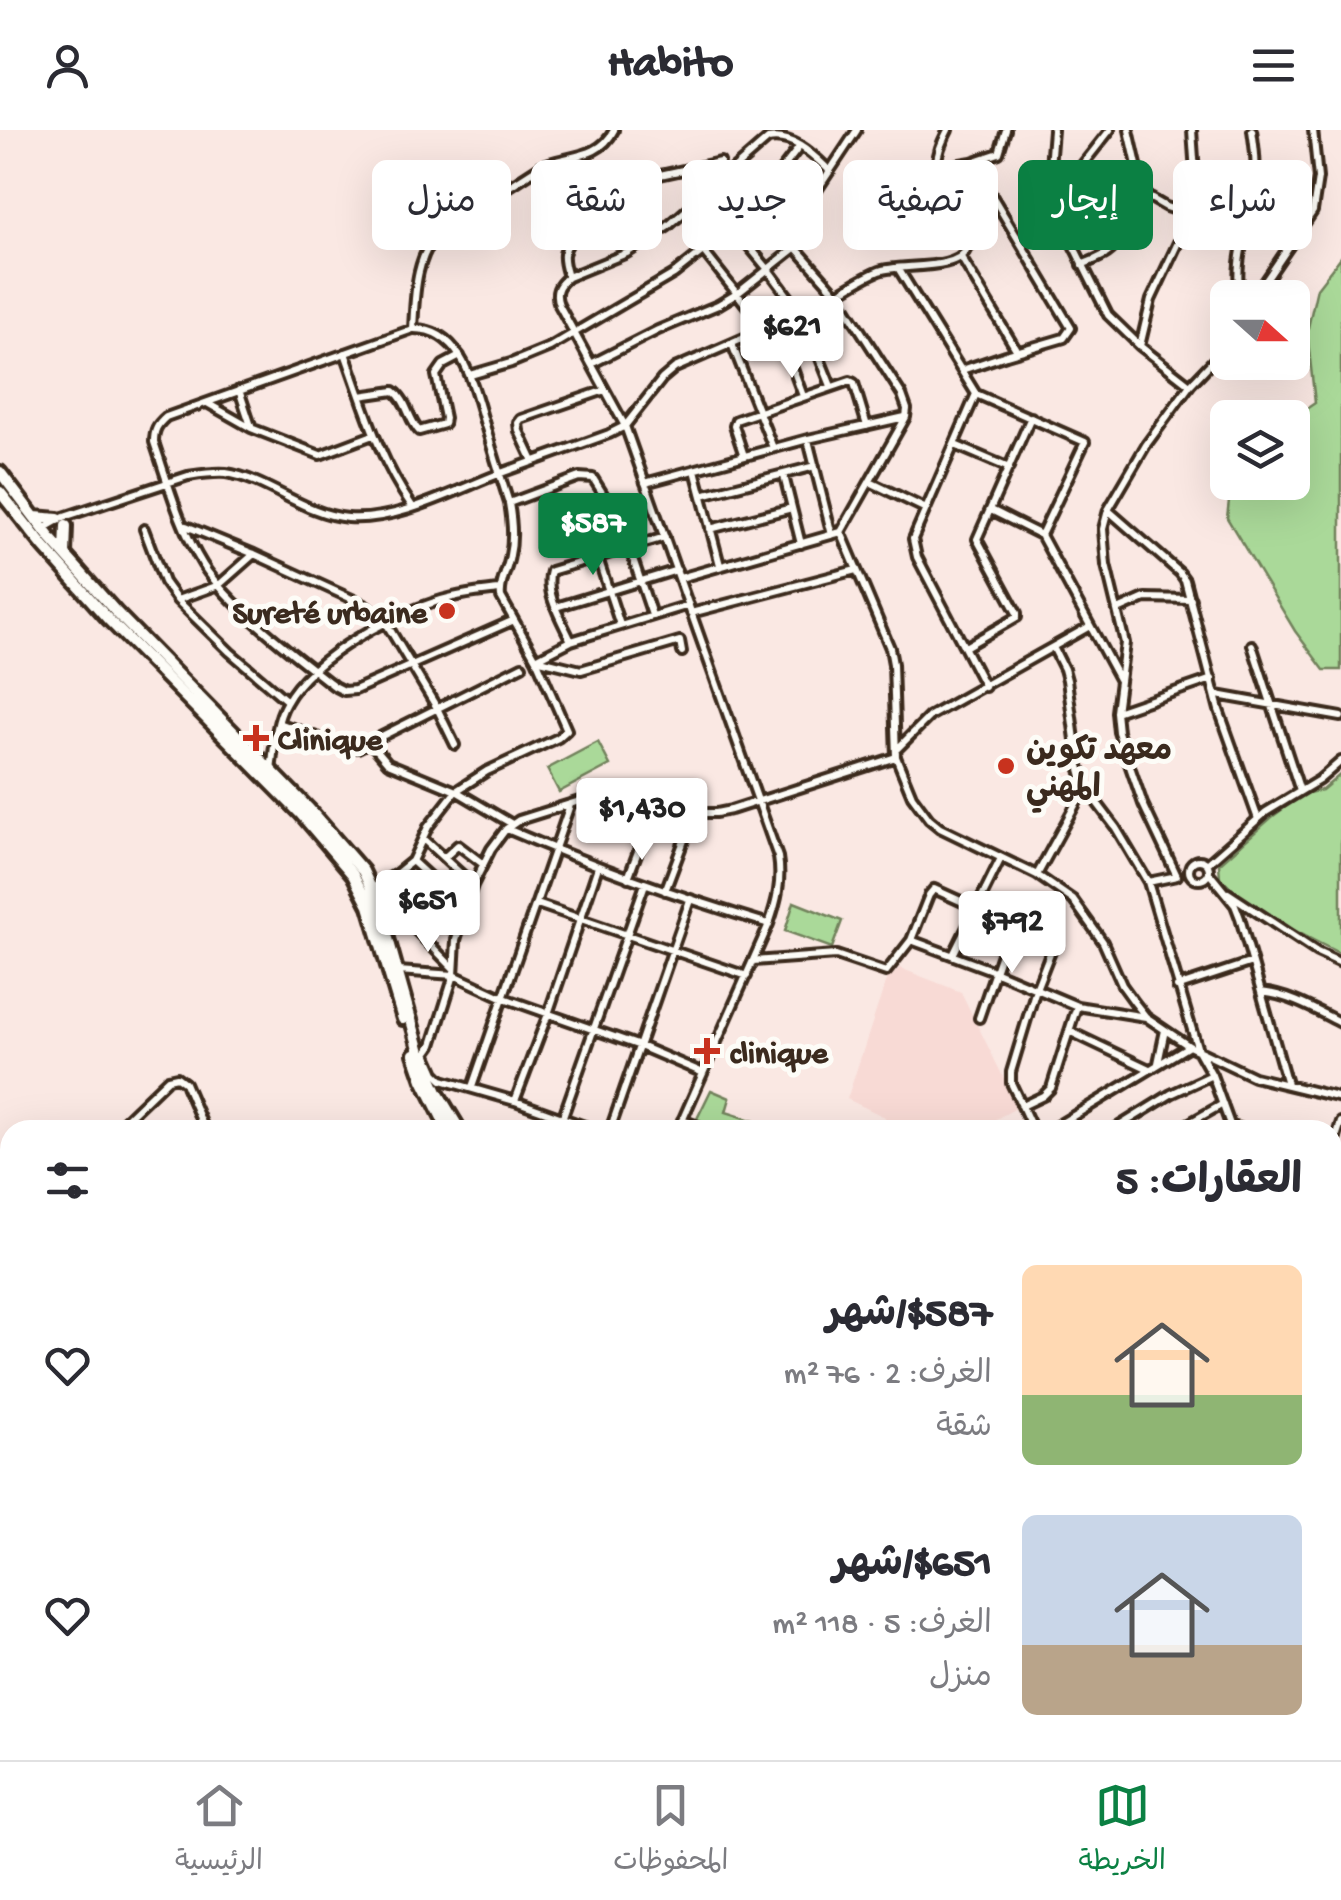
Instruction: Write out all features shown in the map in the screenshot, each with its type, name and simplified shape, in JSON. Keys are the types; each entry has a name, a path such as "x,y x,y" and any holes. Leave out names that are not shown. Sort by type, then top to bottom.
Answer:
{"main road":[{"path":"0,472 34,517 43,538 65,555 354,860 370,889 437,1092 454,1120"},
{"path":"0,492 108,619 302,814 354,876 370,889 416,1061 443,1120"},
{"path":"34,517 62,523 65,555"}],"street":[{"path":"413,328 422,263 431,240 440,231 541,166 604,146 614,130"},
{"path":"823,181 858,130"},
{"path":"938,160 948,130"},
{"path":"978,160 999,153 1006,130"},
{"path":"1051,160 1053,130"},
{"path":"1087,160 1110,130"},
{"path":"1129,130 1146,196 1173,209"},
{"path":"1192,130 1195,160"},
{"path":"1238,280 1257,161 1252,130"},
{"path":"1266,280 1314,211 1318,178 1313,130"},
{"path":"682,1120 768,924 781,874 625,426 556,297 560,284 568,277 627,253 668,227 768,138 786,138 830,170"},
{"path":"789,160 800,146"},
{"path":"568,277 563,259 577,232 598,216 632,205 646,178 682,170"},
{"path":"962,370 1064,338 1071,328 998,206"},
{"path":"470,375 533,356 641,295 706,250"},
{"path":"753,250 804,316 831,386"},
{"path":"591,364 658,330 718,306 792,250"},
{"path":"556,606 641,581 836,534 870,482 907,409 839,297 799,250"},
{"path":"43,538 73,515 207,472 249,480 332,515 378,517 412,507 609,434 625,426 675,368 765,328 804,316 880,271 946,262 961,256 964,250"},
{"path":"1075,250 1108,315 1190,386"},
{"path":"1082,265 1111,250"},
{"path":"1140,346 1151,300 1175,250"},
{"path":"704,252 765,328"},
{"path":"961,256 1017,352"},
{"path":"898,268 976,394 1085,442 1041,535"},
{"path":"777,325 803,396"},
{"path":"512,621 348,692 334,686 262,627 218,585 204,565 184,525 154,442 158,424 166,417 413,328 425,328 448,341 470,375 512,520 511,552 499,590 512,621 536,659 567,730 456,790 438,812 412,860 370,889 454,972 504,998 702,1072"},
{"path":"732,344 773,448"},
{"path":"345,352 388,471 412,507"},
{"path":"360,396 394,391 401,396 419,431 438,427 446,418 436,375 443,365 460,356"},
{"path":"1177,876 1143,804 1118,732 1116,712 1125,643 1104,552 1104,529 1108,510 1146,444 1210,366"},
{"path":"744,456 736,420 850,381 854,383 867,426"},
{"path":"239,390 252,428"},
{"path":"533,461 519,431 520,420 606,390"},
{"path":"976,394 914,539 914,551 985,687"},
{"path":"207,403 252,428 320,456 373,435"},
{"path":"645,482 906,417"},
{"path":"965,647 1017,616 977,539 1031,417"},
{"path":"808,439 836,534 856,570 892,655 896,754 906,783 929,819 1062,891 1103,942 1128,994 1146,1017 1188,1046 1246,1074 1341,1098"},
{"path":"955,445 1009,468"},
{"path":"702,496 815,466"},
{"path":"695,470 720,565"},
{"path":"784,476 801,544"},
{"path":"508,503 579,477 593,478 641,581 652,616"},
{"path":"870,482 926,509"},
{"path":"710,529 792,508"},
{"path":"990,510 1041,535 1120,679"},
{"path":"1108,510 1185,580 1219,710 1258,819"},
{"path":"43,538 62,523"},
{"path":"184,525 363,604 386,624 437,708 455,746"},
{"path":"144,530 164,582 177,600 287,701"},
{"path":"571,641 548,582 551,571 664,537"},
{"path":"177,600 218,585 254,554"},
{"path":"598,558 620,625"},
{"path":"536,659 571,641 652,616 856,570"},
{"path":"272,770 287,701 312,669 386,624 451,597 499,590"},
{"path":"1118,610 1152,597 1190,599"},
{"path":"564,1120 440,1079 425,1057 437,1032 454,972 457,934 473,885 509,827 589,797 609,794 694,814 732,810 758,802 896,754 930,716 1090,626"},
{"path":"536,659 581,670 680,641 682,652"},
{"path":"1252,645 1300,791"},
{"path":"1053,647 1067,680 1085,787 1116,828 1148,882 1198,1050 1212,1074 1229,1120"},
{"path":"280,723 358,748 522,666"},
{"path":"1116,712 1212,679"},
{"path":"1217,695 1341,717"},
{"path":"370,742 388,763 456,790 509,827 555,850 768,924"},
{"path":"1190,873 1200,880 1206,878 1208,868 1258,819 1341,761"},
{"path":"1037,876 1085,787"},
{"path":"472,1087 571,804"},
{"path":"628,878 655,806"},
{"path":"666,891 694,814"},
{"path":"423,840 473,885"},
{"path":"444,858 458,845 483,864"},
{"path":"953,956 1001,858"},
{"path":"412,860 464,910"},
{"path":"1190,873 1193,862 1200,860 1235,905 1287,1086"},
{"path":"515,1101 598,866"},
{"path":"1148,882 1190,873"},
{"path":"396,874 457,934"},
{"path":"558,1118 594,1031 645,884"},
{"path":"753,961 836,955 886,972 911,940 934,890 1049,934 1054,939 1011,1072 1010,1083 1028,1120"},
{"path":"1224,891 1341,963"},
{"path":"614,1120 690,900"},
{"path":"537,904 747,976"},
{"path":"979,1018 1012,922"},
{"path":"911,940 1078,1006 1146,1017"},
{"path":"1178,987 1252,962"},
{"path":"398,971 454,972"},
{"path":"1261,992 1282,995 1341,1023"},
{"path":"1022,1106 1048,1092 1078,1006"},
{"path":"1154,1067 1165,1030"},
{"path":"1069,1031 1154,1067"},
{"path":"1067,1120 1188,1046"},
{"path":"1129,1120 1212,1074"},
{"path":"125,1120 172,1077 185,1083 202,1120"},
{"path":"1195,1120 1223,1104"}],"shaded area":[{"path":"900,968 961,992 1018,1107 994,1120 885,1120 847,1099 887,978"}],"green space":[{"path":"1341,257 1341,670 1324,670 1295,631 1227,518 1229,500 1310,500 1310,406 1315,403 1310,319 1317,288"},
{"path":"598,742 610,765 559,792 547,769"},
{"path":"1341,774 1341,954 1248,901 1220,878 1219,864 1303,794 1322,790"},
{"path":"794,902 842,921 832,948 785,931"},
{"path":"711,1090 730,1098 726,1112 751,1120 696,1120"}],"place":[{"name":"Sureté urbaine","path":"447,611"},
{"name":"Clinique","path":"256,738"},
{"name":"معهد تكوين المهني","path":"1006,766"},
{"name":"clinique","path":"707,1051"}]}
